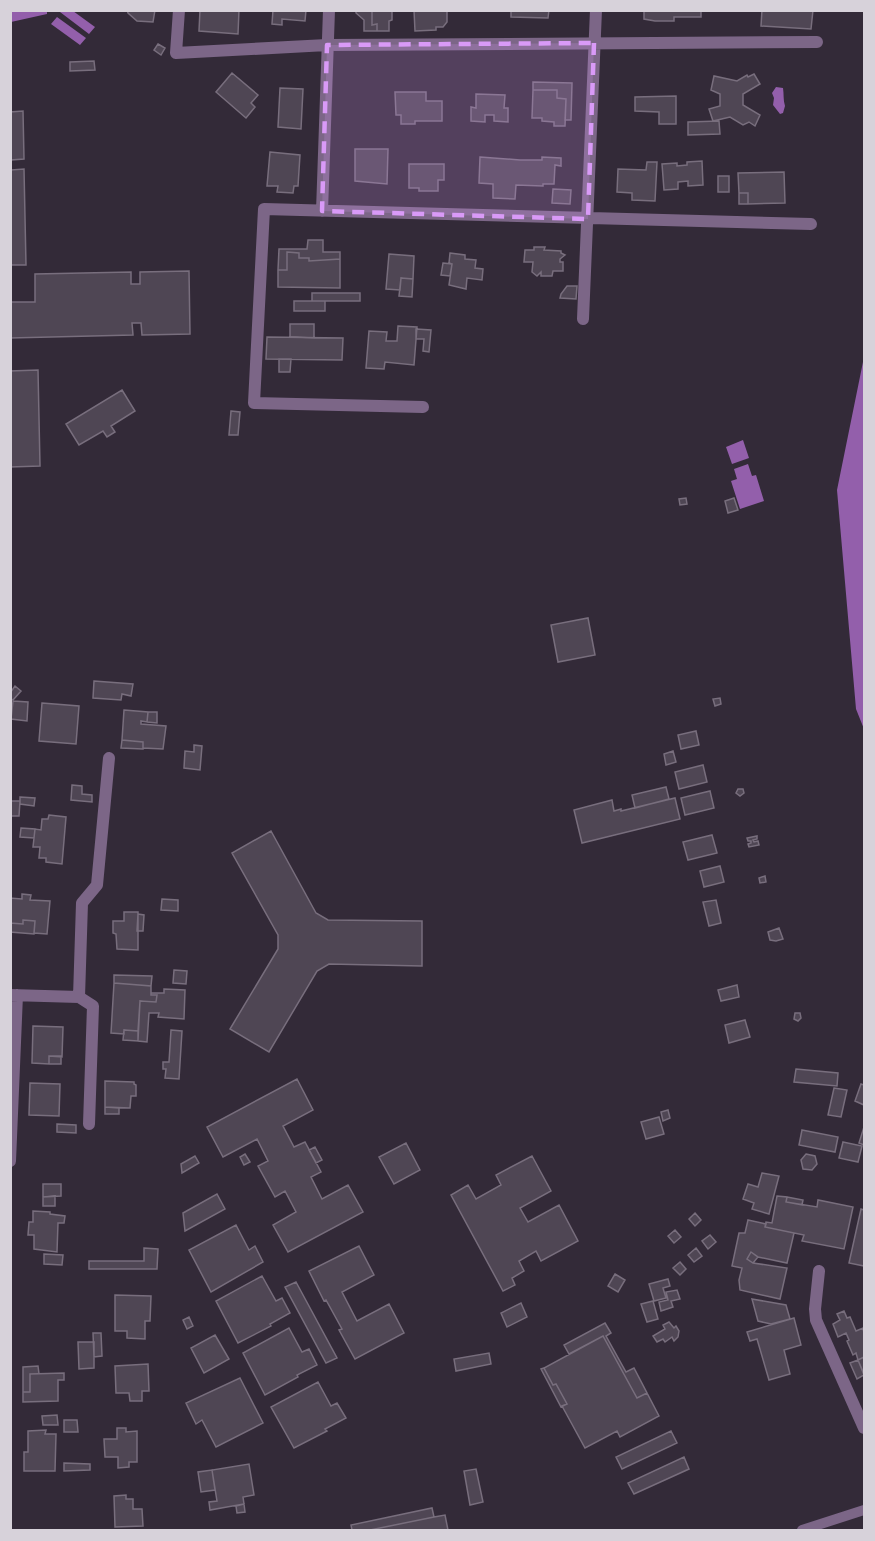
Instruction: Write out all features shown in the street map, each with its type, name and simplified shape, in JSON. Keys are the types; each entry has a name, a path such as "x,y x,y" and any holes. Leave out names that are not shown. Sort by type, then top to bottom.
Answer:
{"street":[{"path":"179,10 176,53 327,45 818,42"},
{"path":"322,211 328,10"},
{"path":"583,319 596,10"},
{"path":"423,407 254,403 264,209 811,224"},
{"path":"79,997 82,903 97,885 109,758"},
{"path":"10,1161 14,995 79,997 93,1006 89,1124"},
{"path":"819,1272 816,1320 864,1428"}],"lane":[{"path":"802,1530 864,1510"}],"highlighted area":[{"path":"594,43 588,219 322,211 327,45"}],"shaded area":[{"path":"47,11 47,14 11,22 11,12"},
{"path":"61,11 73,11 95,27 89,34"},
{"path":"57,17 86,38 80,45 51,24"},
{"path":"776,87 783,88 785,106 783,113 780,114 773,105 772,93"},
{"path":"864,357 864,729 856,709 837,490"},
{"path":"743,440 749,458 732,464 726,447"},
{"path":"748,464 752,476 756,475 764,501 740,509 731,481 737,479 734,469"}],"building":[{"path":"127,10 155,10 153,22 137,21"},
{"path":"200,10 239,10 238,34 199,31"},
{"path":"273,10 306,10 305,21 282,19 282,25 272,24"},
{"path":"356,10 372,10 372,25 377,24 377,31 364,31 364,20 356,13"},
{"path":"372,10 392,10 389,31 377,31 377,24 372,25"},
{"path":"414,10 447,10 447,22 443,27 436,27 436,30 415,31"},
{"path":"511,10 549,10 548,18 511,17"},
{"path":"644,10 701,10 701,17 674,17 674,21 655,21 644,19"},
{"path":"762,10 813,10 811,29 761,26"},
{"path":"158,44 165,48 161,55 154,50"},
{"path":"94,61 95,70 70,71 70,62"},
{"path":"232,73 258,95 251,103 255,107 246,118 216,92"},
{"path":"754,74 760,84 743,94 743,105 760,115 755,126 749,122 743,125 730,117 713,121 709,109 720,106 720,94 711,90 714,76 737,81"},
{"path":"533,82 572,83 571,120 565,120 566,99 557,98 557,90 533,90"},
{"path":"280,88 303,89 301,129 278,127"},
{"path":"533,90 557,90 557,98 566,99 565,126 554,126 554,122 532,118"},
{"path":"395,92 426,92 426,101 442,101 442,121 415,121 415,124 401,124 401,115 396,115"},
{"path":"476,94 505,95 504,108 508,108 508,122 494,121 494,115 485,115 485,122 471,121 471,107 476,108"},
{"path":"676,96 676,124 659,124 659,112 635,111 635,97"},
{"path":"23,111 24,159 11,160 11,170 24,169 26,265 10,265 10,112"},
{"path":"719,121 720,134 688,135 688,122"},
{"path":"355,149 388,149 387,184 355,181"},
{"path":"270,152 300,155 298,186 294,186 293,193 277,192 278,186 267,186"},
{"path":"480,157 520,160 542,160 542,157 561,158 561,166 555,165 554,184 516,185 515,199 493,198 493,184 479,183"},
{"path":"702,161 703,185 688,186 688,181 678,182 678,189 664,190 662,164 677,163 677,166 687,165 687,162"},
{"path":"647,162 657,162 655,201 632,200 632,193 617,192 618,169 646,170"},
{"path":"409,164 444,164 444,180 438,180 438,191 419,191 419,188 409,188"},
{"path":"784,172 785,203 748,204 748,193 739,193 738,173"},
{"path":"718,176 729,176 729,192 718,192"},
{"path":"553,189 571,190 570,204 552,203"},
{"path":"739,193 748,193 748,204 739,204"},
{"path":"308,240 323,240 323,252 340,252 340,259 309,261 309,258 299,258 299,253 287,252 287,270 278,270 279,249 307,249"},
{"path":"534,247 561,251 565,255 560,259 560,262 563,262 563,271 553,271 552,276 541,276 541,272 537,276 532,272 533,262 524,262 525,250 534,250"},
{"path":"287,252 299,253 299,258 309,258 309,261 340,259 340,288 278,287 278,270 287,270"},
{"path":"450,253 465,255 465,259 476,260 475,268 483,269 482,280 467,278 466,289 449,285 452,264 449,263"},
{"path":"389,254 414,256 413,279 401,278 400,290 386,289"},
{"path":"443,263 452,264 450,276 441,275"},
{"path":"189,271 190,334 142,335 141,323 132,323 133,335 10,338 10,302 35,302 35,274 131,272 131,284 140,284 140,272"},
{"path":"401,278 413,279 412,297 399,296"},
{"path":"567,286 577,286 576,299 560,298"},
{"path":"312,293 360,293 360,301 312,301"},
{"path":"294,301 325,301 325,311 294,311"},
{"path":"290,324 314,324 314,338 290,337"},
{"path":"398,326 417,327 414,365 385,362 384,369 366,368 369,331 387,332 386,341 397,341"},
{"path":"416,329 431,330 429,352 423,351 424,339 416,339"},
{"path":"267,337 343,338 342,360 266,359"},
{"path":"279,359 291,359 290,372 279,372"},
{"path":"38,370 40,466 10,467 10,371"},
{"path":"122,390 135,411 111,426 115,432 107,437 103,431 79,445 66,424"},
{"path":"231,411 240,412 238,435 229,435"},
{"path":"686,498 687,504 680,505 679,499"},
{"path":"734,498 738,510 728,513 725,501"},
{"path":"588,618 595,655 558,662 551,625"},
{"path":"94,681 133,684 131,696 122,694 121,700 93,698"},
{"path":"15,686 21,691 13,700 10,698 10,693"},
{"path":"720,698 721,704 715,706 713,699"},
{"path":"13,701 28,702 27,721 11,719"},
{"path":"42,703 79,706 76,744 39,741"},
{"path":"124,710 148,712 147,722 141,721 141,724 166,726 163,749 143,748 143,742 122,740"},
{"path":"148,712 157,712 157,723 147,722"},
{"path":"696,731 699,745 681,749 678,735"},
{"path":"122,740 143,742 143,749 121,748"},
{"path":"194,745 202,746 200,770 184,768 185,751 194,752"},
{"path":"673,751 676,762 666,765 664,754"},
{"path":"703,765 707,782 679,789 675,772"},
{"path":"72,785 82,786 82,794 92,795 92,802 71,800"},
{"path":"666,787 669,799 635,808 632,795"},
{"path":"738,789 743,789 744,793 740,796 736,793"},
{"path":"710,791 714,808 685,815 681,798"},
{"path":"20,797 35,798 34,806 20,804"},
{"path":"675,798 680,819 582,843 574,810 612,800 614,811 621,809 621,811"},
{"path":"10,801 20,801 19,816 10,816"},
{"path":"49,815 66,817 62,864 46,862 46,858 39,858 40,847 33,847 35,829 41,830 42,819 48,819"},
{"path":"21,828 35,829 34,838 20,837"},
{"path":"271,831 316,913 328,920 422,921 422,966 329,964 317,971 269,1052 230,1029 278,949 278,935 232,853"},
{"path":"712,835 717,853 688,860 683,842"},
{"path":"757,836 757,839 753,840 758,841 759,845 749,847 748,844 751,841 747,838"},
{"path":"720,866 724,882 704,887 700,871"},
{"path":"765,876 766,882 760,883 759,878"},
{"path":"22,894 31,895 30,900 50,901 47,934 34,933 35,921 23,920 23,924 10,923 10,898 22,899"},
{"path":"162,899 178,900 178,911 161,910"},
{"path":"716,900 721,923 709,926 703,902"},
{"path":"124,912 138,912 138,950 117,949 113,921 124,921"},
{"path":"138,914 144,915 143,931 137,931"},
{"path":"23,920 35,921 34,934 10,932 10,923 23,924"},
{"path":"779,928 783,939 770,940 768,932"},
{"path":"174,970 187,971 186,984 173,983"},
{"path":"114,975 152,976 151,986 114,983"},
{"path":"114,983 151,986 151,995 157,995 156,1002 140,1001 138,1031 124,1030 124,1034 111,1033"},
{"path":"737,985 739,997 721,1001 718,990"},
{"path":"164,989 185,990 184,1019 158,1017 159,1013 149,1013 147,1042 138,1041 140,1001 156,1002 157,995 151,995 151,993 164,993"},
{"path":"795,1013 800,1013 801,1018 798,1021 794,1019"},
{"path":"745,1020 750,1037 729,1043 725,1025"},
{"path":"33,1026 63,1027 62,1057 49,1056 49,1064 32,1063"},
{"path":"124,1030 138,1031 138,1041 123,1040"},
{"path":"171,1030 182,1031 179,1079 165,1078 166,1069 163,1069 163,1062 169,1062"},
{"path":"49,1056 61,1056 61,1064 49,1064"},
{"path":"796,1069 838,1073 837,1086 794,1082"},
{"path":"297,1079 313,1110 283,1126 294,1147 305,1142 321,1172 311,1177 322,1199 348,1185 363,1212 288,1252 273,1225 296,1212 285,1191 275,1197 258,1166 268,1161 257,1139 223,1157 207,1127"},
{"path":"105,1081 134,1082 136,1096 131,1096 130,1108 105,1107"},
{"path":"30,1083 60,1084 59,1116 29,1115"},
{"path":"861,1084 864,1085 864,1105 855,1101"},
{"path":"834,1088 847,1090 841,1117 828,1115"},
{"path":"105,1107 119,1108 119,1114 105,1114"},
{"path":"668,1110 670,1118 663,1121 661,1112"},
{"path":"659,1117 664,1134 646,1139 641,1122"},
{"path":"57,1124 76,1125 76,1133 57,1132"},
{"path":"864,1127 864,1145 859,1143"},
{"path":"802,1130 838,1137 835,1152 799,1145"},
{"path":"843,1142 862,1146 858,1162 839,1158"},
{"path":"406,1143 420,1170 394,1184 379,1157"},
{"path":"315,1147 322,1160 316,1163 309,1150"},
{"path":"245,1154 250,1162 244,1165 240,1157"},
{"path":"806,1154 815,1156 817,1164 812,1170 803,1169 801,1160"},
{"path":"195,1156 199,1163 182,1173 181,1164"},
{"path":"532,1156 551,1191 520,1208 528,1222 559,1205 578,1241 541,1261 536,1251 519,1261 524,1271 512,1278 515,1285 503,1291 451,1195 468,1185 476,1199 501,1185 496,1175"},
{"path":"762,1173 779,1176 769,1214 752,1209 754,1203 743,1199 748,1184 758,1187"},
{"path":"43,1184 61,1184 61,1196 43,1197"},
{"path":"217,1194 225,1209 185,1231 183,1213"},
{"path":"55,1196 55,1206 43,1206 43,1197"},
{"path":"777,1196 787,1197 786,1202 817,1207 818,1200 853,1207 844,1249 802,1241 804,1235 765,1227 766,1222 772,1223"},
{"path":"787,1197 803,1200 802,1205 786,1202"},
{"path":"861,1209 864,1210 864,1266 849,1263"},
{"path":"33,1211 65,1216 64,1223 58,1223 57,1252 34,1249 34,1235 28,1235 29,1222 33,1222"},
{"path":"695,1213 701,1220 695,1226 689,1219"},
{"path":"748,1220 766,1224 765,1227 794,1233 787,1263 758,1257 751,1252 747,1259 753,1263 787,1268 780,1299 740,1290 739,1280 742,1268 732,1266 739,1233 745,1233"},
{"path":"236,1225 249,1250 255,1246 263,1262 211,1292 189,1250"},
{"path":"675,1230 681,1237 674,1243 668,1236"},
{"path":"710,1235 716,1242 708,1249 702,1241"},
{"path":"359,1246 374,1275 342,1292 357,1321 389,1304 404,1333 355,1359 339,1330 342,1329 309,1271"},
{"path":"144,1248 158,1249 157,1269 89,1269 89,1261 144,1261"},
{"path":"696,1248 702,1256 694,1262 688,1255"},
{"path":"751,1252 758,1257 753,1263 747,1259"},
{"path":"44,1254 63,1255 62,1265 44,1264"},
{"path":"680,1262 686,1269 680,1275 673,1268"},
{"path":"615,1274 625,1280 618,1292 608,1286"},
{"path":"262,1276 276,1301 282,1298 290,1313 238,1343 216,1301"},
{"path":"668,1279 670,1286 663,1288 666,1298 654,1301 649,1284"},
{"path":"296,1282 337,1358 326,1363 285,1287"},
{"path":"677,1290 680,1299 671,1301 673,1307 661,1311 659,1302 668,1300 666,1292"},
{"path":"115,1295 151,1296 150,1321 145,1321 145,1339 127,1338 127,1331 115,1331"},
{"path":"752,1299 786,1305 790,1319 771,1324 758,1321"},
{"path":"653,1301 658,1319 647,1322 641,1304"},
{"path":"521,1303 527,1317 507,1327 501,1313"},
{"path":"844,1311 847,1318 850,1317 856,1331 863,1328 864,1357 858,1360 856,1353 853,1355 846,1333 838,1337 833,1324 840,1320 837,1314"},
{"path":"189,1317 193,1326 187,1329 183,1320"},
{"path":"794,1318 801,1345 784,1350 790,1374 769,1380 757,1339 750,1341 747,1332"},
{"path":"669,1322 679,1331 678,1337 674,1341 672,1337 665,1342 663,1339 657,1342 653,1336 665,1329 663,1325"},
{"path":"605,1323 611,1333 606,1336 626,1372 634,1368 647,1393 637,1398 603,1336 569,1354 564,1345"},
{"path":"289,1328 302,1352 309,1349 317,1365 265,1395 243,1353"},
{"path":"93,1333 101,1333 102,1356 94,1357"},
{"path":"215,1335 229,1359 204,1373 191,1348"},
{"path":"603,1336 637,1398 647,1393 659,1416 620,1437 617,1431 585,1448 562,1406 567,1404 544,1368"},
{"path":"78,1342 94,1342 94,1368 79,1369"},
{"path":"489,1353 491,1364 456,1371 454,1359"},
{"path":"864,1357 864,1374 858,1360"},
{"path":"858,1360 864,1375 857,1379 850,1363"},
{"path":"148,1364 149,1391 142,1391 142,1401 130,1401 129,1393 116,1393 115,1366"},
{"path":"38,1366 39,1374 30,1374 30,1392 23,1392 23,1367"},
{"path":"544,1368 567,1404 561,1407 541,1369"},
{"path":"64,1373 64,1380 58,1380 58,1401 23,1402 23,1392 30,1392 30,1374"},
{"path":"240,1378 263,1423 216,1447 202,1420 196,1424 186,1403"},
{"path":"318,1382 331,1406 337,1403 346,1418 294,1448 271,1407"},
{"path":"57,1415 58,1425 43,1425 42,1416"},
{"path":"64,1420 77,1420 78,1432 64,1432"},
{"path":"117,1428 126,1428 126,1432 137,1431 137,1462 129,1462 129,1467 118,1468 118,1457 105,1457 104,1439 117,1439"},
{"path":"46,1430 45,1434 56,1434 55,1471 24,1471 24,1452 28,1452 28,1431"},
{"path":"671,1431 677,1443 622,1469 616,1457"},
{"path":"684,1457 689,1469 634,1494 628,1483"},
{"path":"64,1463 90,1464 90,1470 64,1471"},
{"path":"249,1464 254,1495 243,1497 244,1504 210,1510 209,1502 217,1501 212,1470"},
{"path":"476,1469 483,1502 470,1505 464,1471"},
{"path":"212,1470 215,1490 201,1492 198,1472"},
{"path":"126,1495 126,1499 133,1499 133,1509 142,1509 143,1526 115,1527 114,1496"},
{"path":"244,1504 245,1512 237,1513 236,1506"},
{"path":"432,1508 434,1517 370,1530 352,1530 351,1525"},
{"path":"445,1515 448,1530 370,1530 434,1517"}]}
